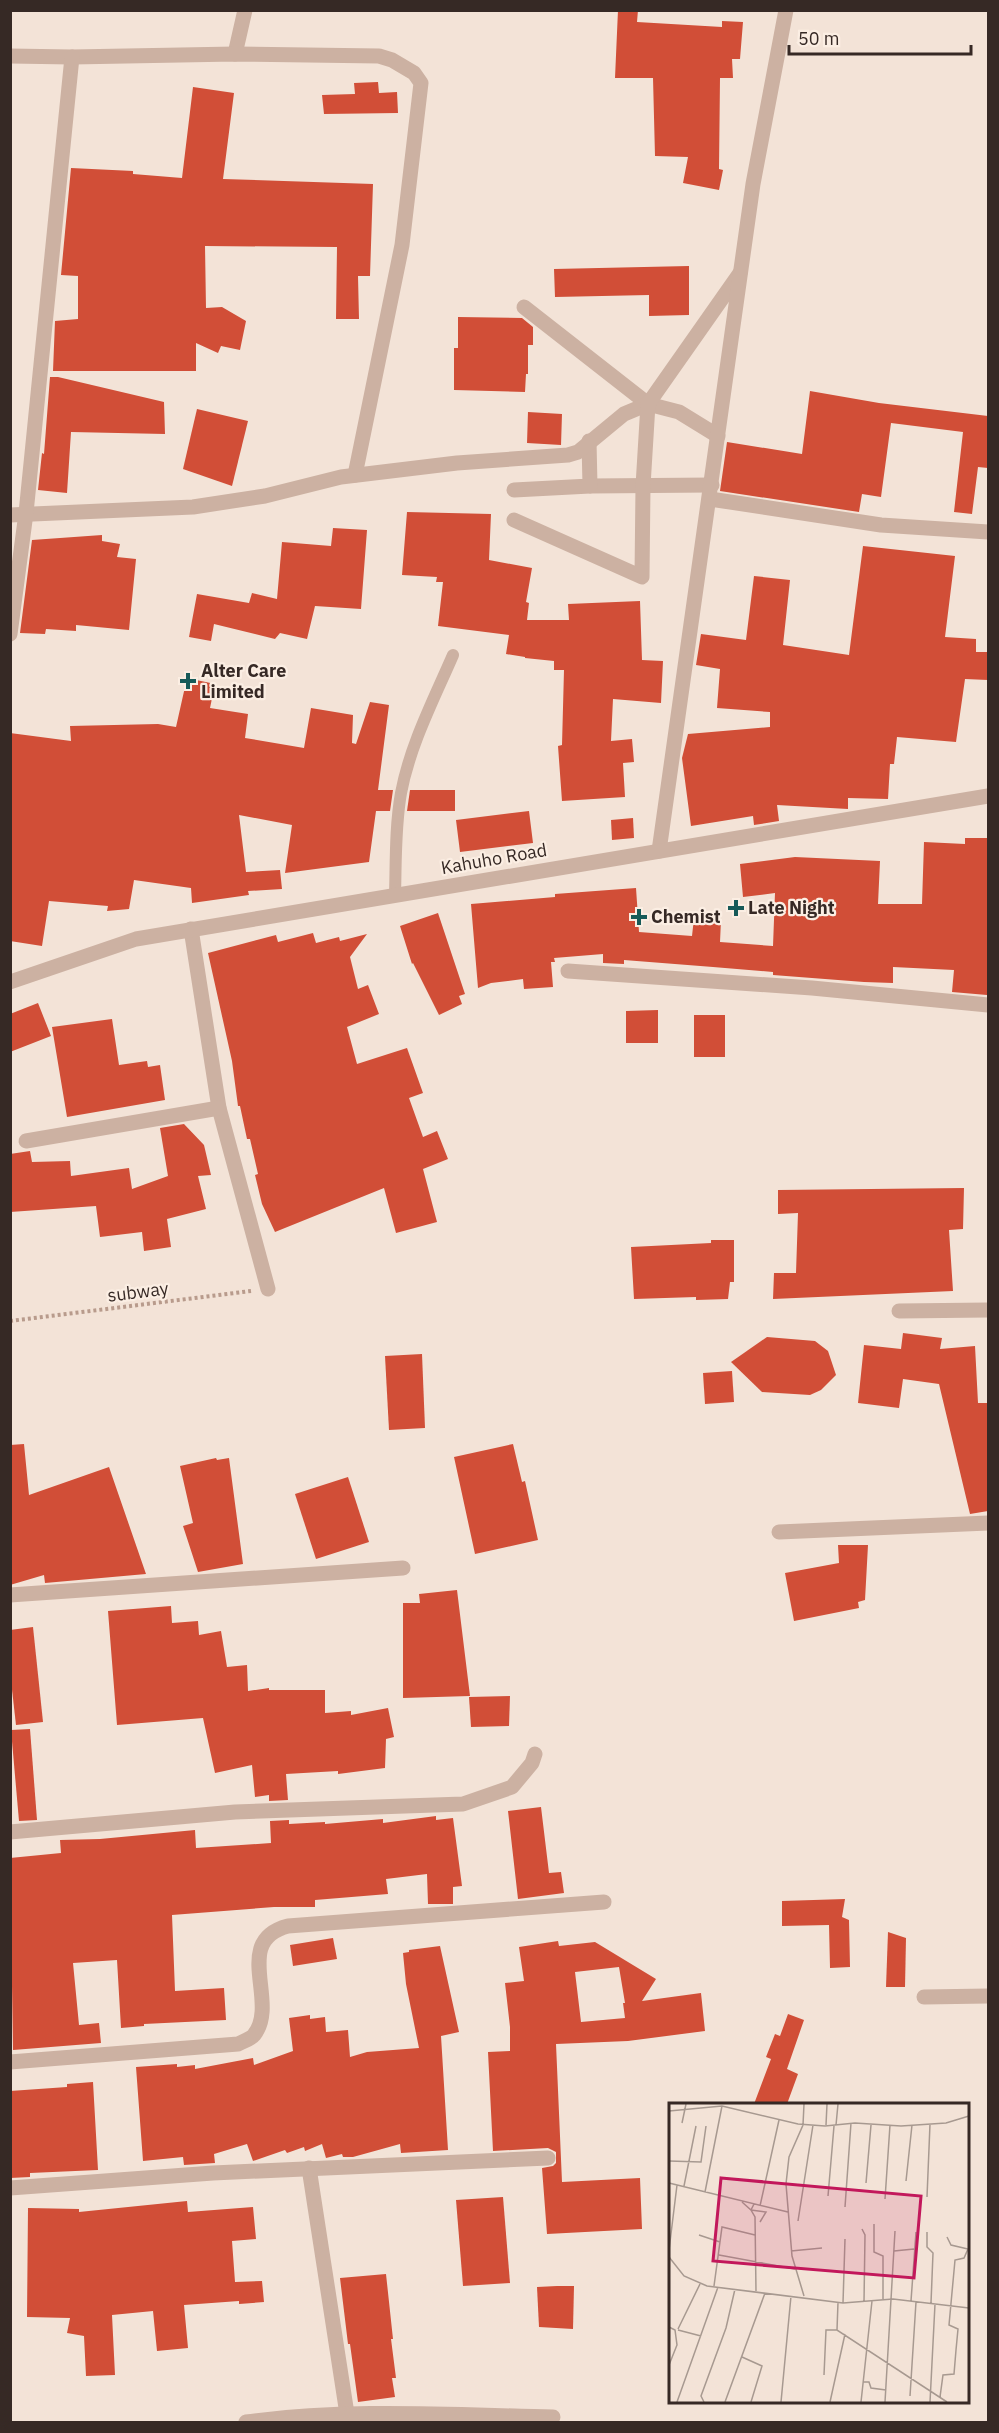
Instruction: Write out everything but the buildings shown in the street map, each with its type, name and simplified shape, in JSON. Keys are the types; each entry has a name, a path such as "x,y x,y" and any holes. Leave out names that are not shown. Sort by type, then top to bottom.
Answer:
{"street":[{"path":"236,54 245,10"},
{"path":"658,851 711,492 753,184 786,10"},
{"path":"10,56 236,54 379,56 392,60 414,73 421,83 402,245 355,476"},
{"path":"10,634 18,514 72,57"},
{"path":"514,520 642,577 648,404 741,270"},
{"path":"524,307 648,404 679,411 718,436"},
{"path":"18,514 193,507 265,496 355,476 457,463 568,455 578,452 624,414 648,404"},
{"path":"589,441 590,486"},
{"path":"514,490 644,486 711,492 881,525 988,532"},
{"name":"Kahuho Road","path":"10,981 136,939 988,796"},
{"path":"191,929 219,1108 268,1289"},
{"path":"568,971 812,988 988,1005"},
{"path":"26,1140 219,1108"},
{"path":"899,1311 988,1310"},
{"path":"779,1532 988,1523"},
{"path":"10,1595 403,1568"},
{"path":"10,1832 236,1812 463,1804 512,1787 532,1763 535,1754"},
{"path":"10,2062 238,2044 253,2036 260,2023 259,1957 264,1940 273,1930 288,1926 604,1902"},
{"path":"924,1997 988,1996"},
{"path":"10,2188 213,2173 548,2158"},
{"path":"309,2168 347,2414"},
{"path":"246,2422 290,2416 347,2414 553,2417"}],"lane":[{"path":"395,895 397,830 401,793 411,756 453,655"}],"path":[{"name":"subway","path":"10,1321 268,1289"}],"place":[{"name":"Alter Care Limited","path":"188,681"},
{"name":"Late Night","path":"736,908"},
{"name":"Chemist","path":"639,917"}]}
